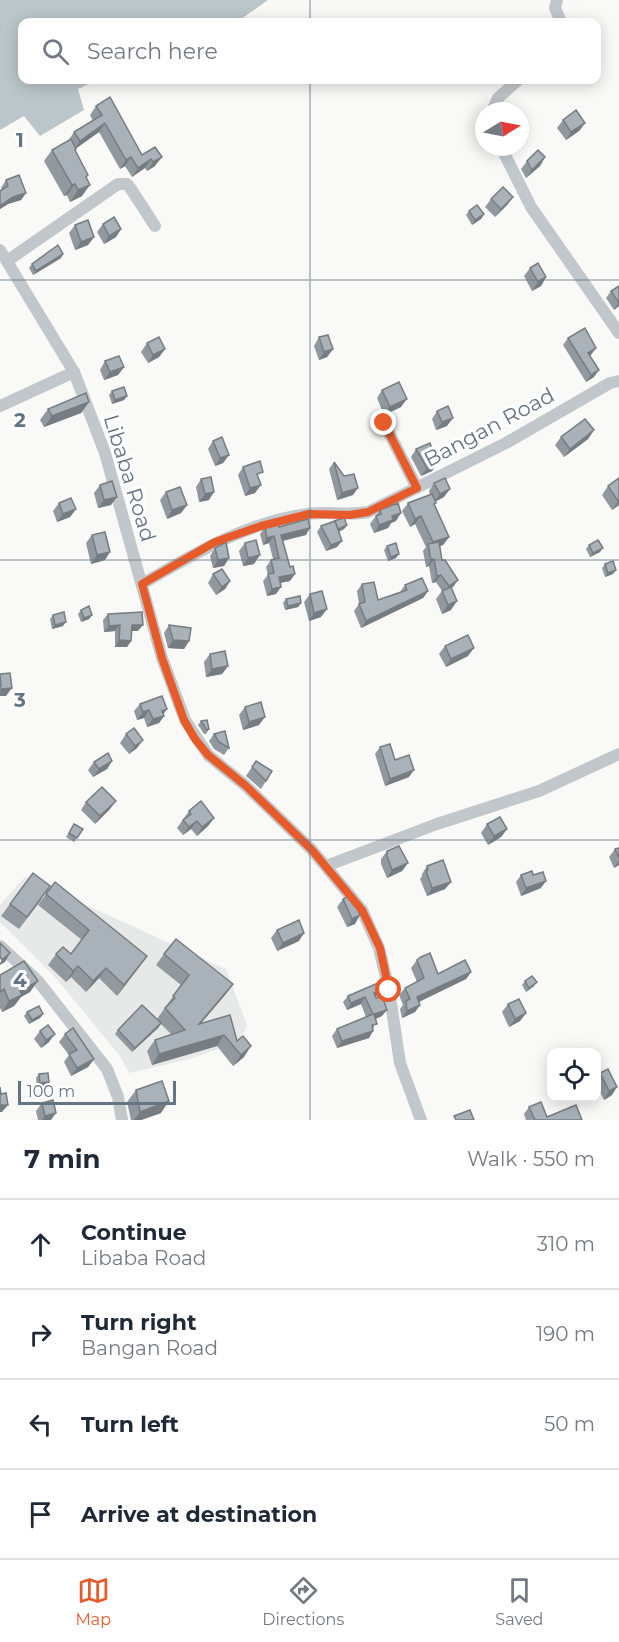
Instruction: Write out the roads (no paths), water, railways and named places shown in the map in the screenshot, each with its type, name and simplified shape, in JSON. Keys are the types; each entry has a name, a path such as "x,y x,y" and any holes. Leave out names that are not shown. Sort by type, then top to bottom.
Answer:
{"street":[{"path":"557,0 555,8 559,18"},
{"path":"496,102 514,84"},
{"path":"506,156 531,207 619,333"},
{"path":"3,255 118,184 127,184 155,226"},
{"name":"Libaba Road","path":"3,255 74,372 105,453 162,658 184,720 208,755 246,786 326,866 362,910 380,948 400,1063 421,1120"},
{"path":"0,406 74,372"},
{"name":"Bangan Road","path":"142,584 215,542 261,526 309,514 350,515 368,512 506,443 610,383 619,381"},
{"path":"384,423 417,488"},
{"path":"326,866 437,825 539,792 619,754"},
{"path":"0,946 38,981 107,1069 118,1097 122,1120"}]}
